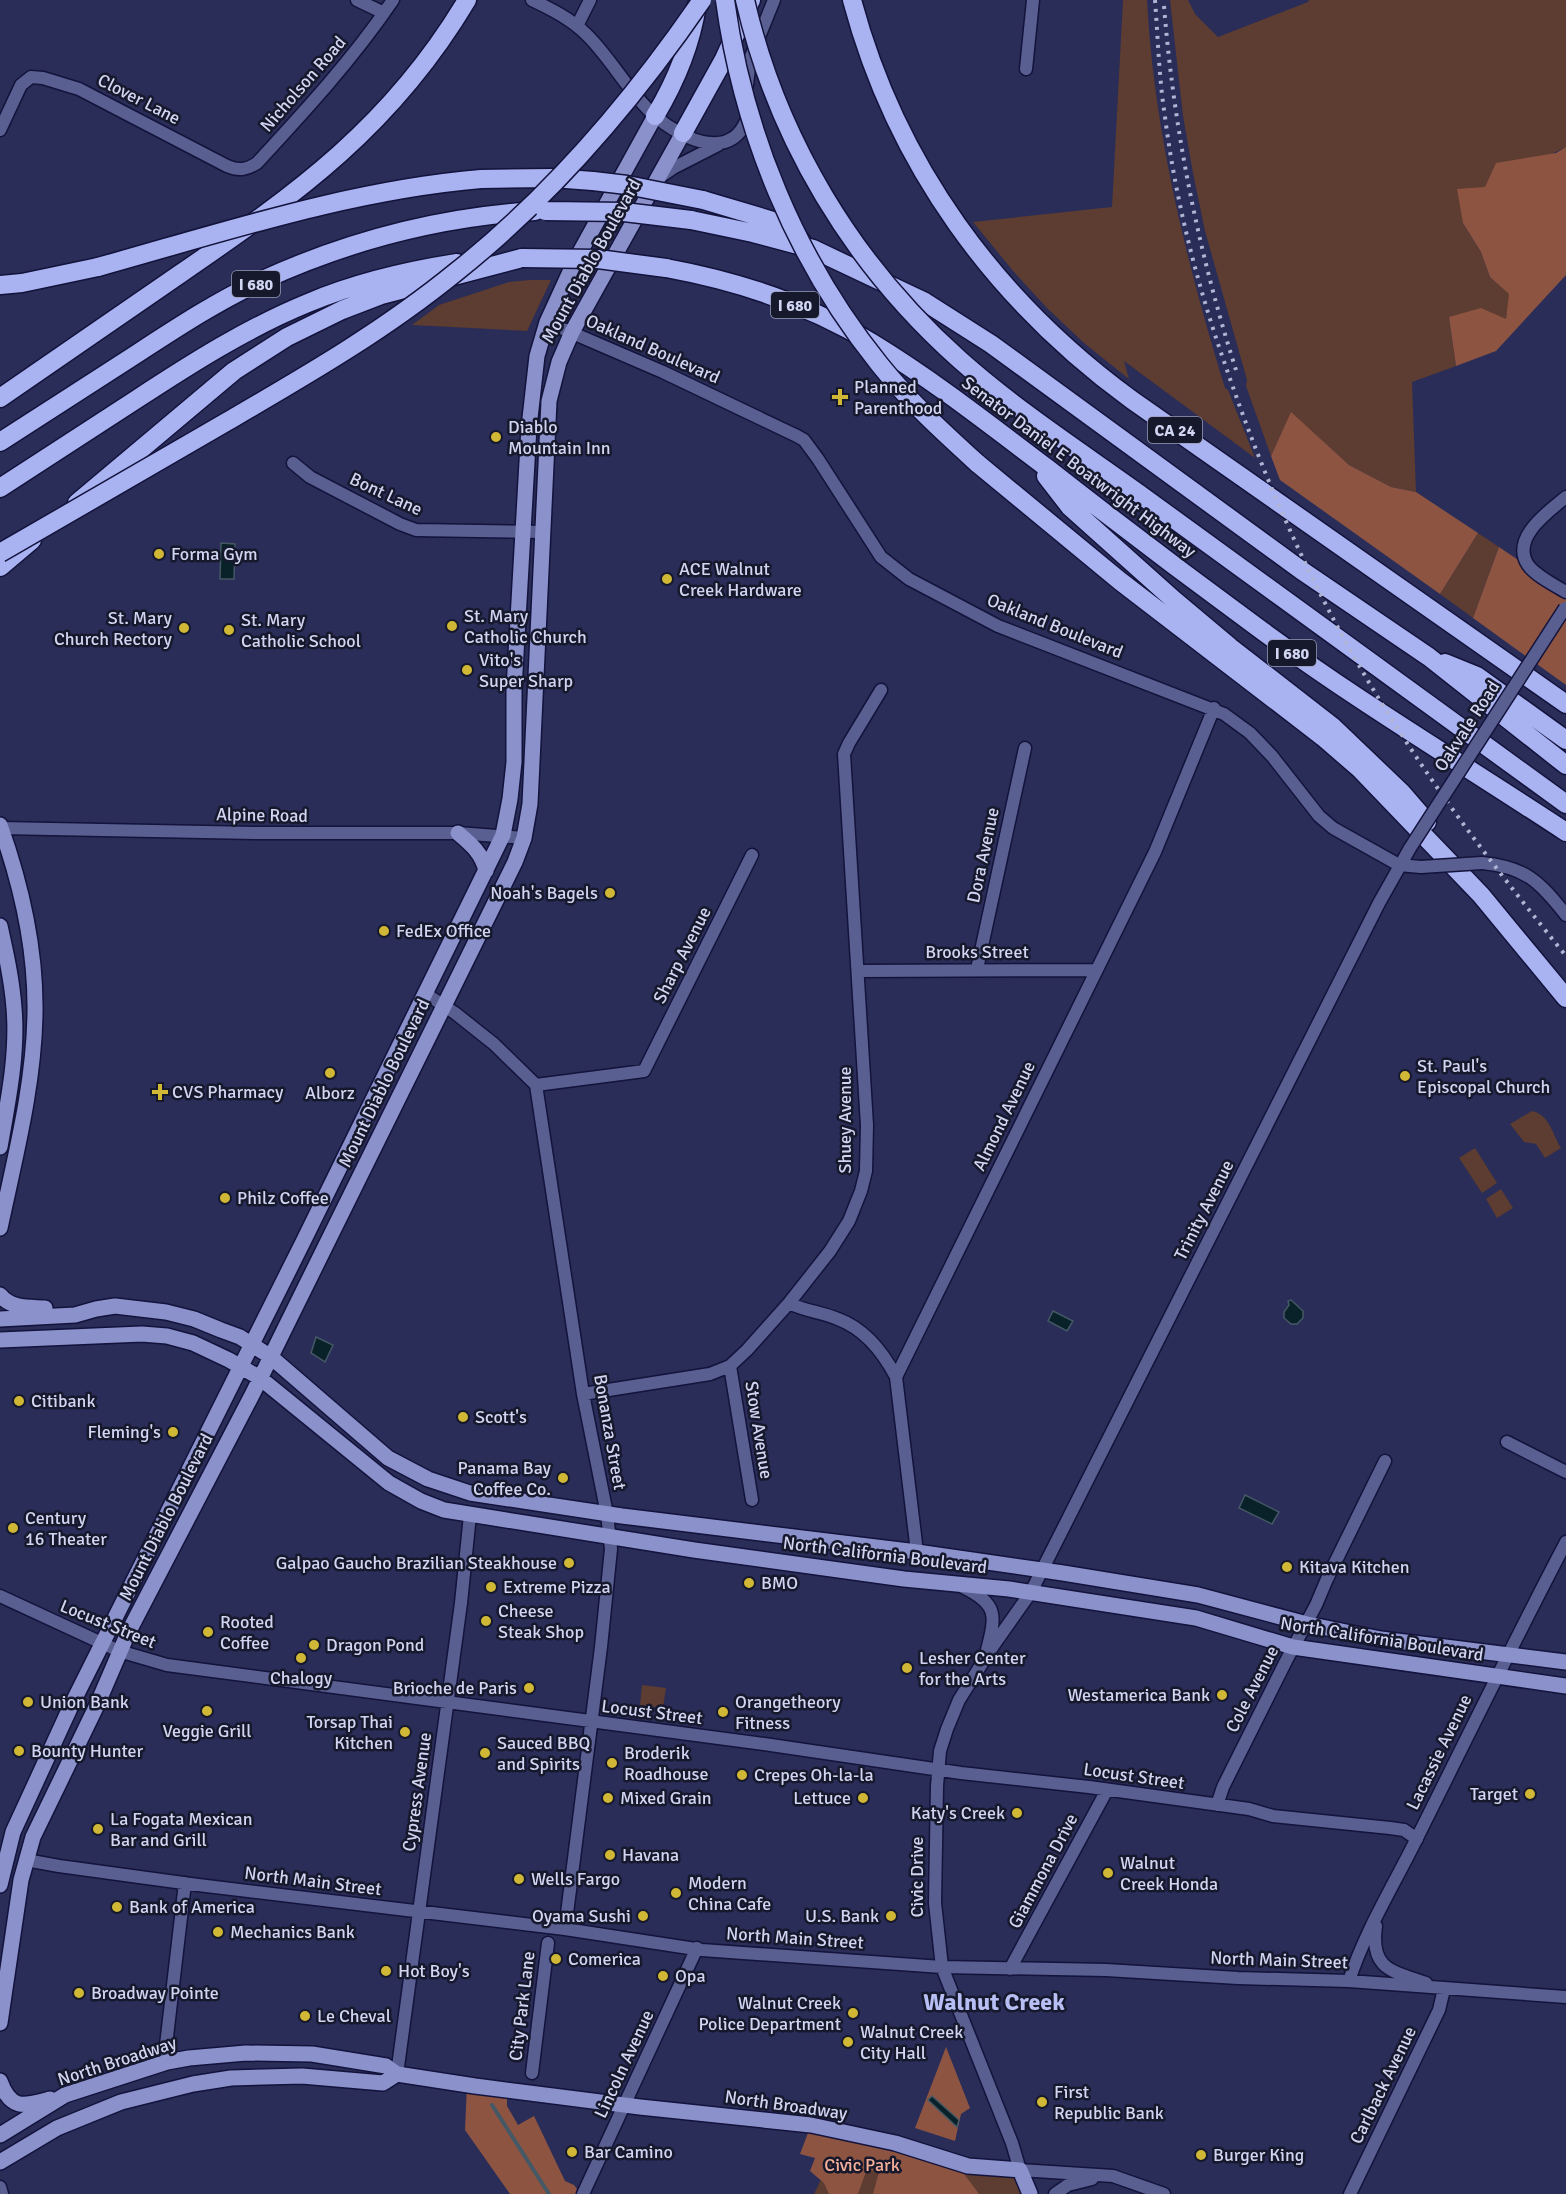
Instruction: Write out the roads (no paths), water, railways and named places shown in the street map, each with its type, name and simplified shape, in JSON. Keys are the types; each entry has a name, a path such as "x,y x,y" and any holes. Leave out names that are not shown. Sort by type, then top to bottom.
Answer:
{"highway":[{"path":"0,398 258,220 346,150 416,75 467,0"},
{"path":"655,116 669,93 685,56 700,0"},
{"path":"0,553 327,363 402,314 450,277 518,219 585,151 658,62 700,0"},
{"path":"725,0 740,81 756,135 788,218 816,271 880,366 945,434 977,463 1150,606 1323,737 1360,769 1481,895"},
{"path":"745,0 768,77 789,130 825,199 876,273 922,324 1000,393 1566,804"},
{"path":"683,133 724,59 751,0"},
{"name":"CA 24","path":"852,0 875,71 909,146 949,213 997,276 1032,315 1090,368 1146,410 1566,704"},
{"path":"0,285 29,282 98,267 342,200 439,182 481,178 552,178 593,181 627,185 703,200 770,219 813,249"},
{"name":"I 680","path":"0,442 200,314 246,288 345,248 412,229 490,215 545,211 616,212 691,220 813,249 902,290 969,329 1301,570 1429,657 1566,765"},
{"path":"0,567 226,377 287,337 342,310 394,290 522,258"},
{"name":"Senator Daniel E Boatwright Highway","path":"0,488 206,354 260,324 343,290 411,272 467,262 522,258 598,259 666,268 724,281 775,297 872,342 951,396 1300,658 1386,717 1566,832"},
{"path":"1030,456 1070,507 1154,583 1230,647 1332,726 1401,792 1433,829 1481,895 1566,998"},
{"path":"1429,657 1477,676 1566,740"}],"main road":[{"name":"Mount Diablo Boulevard","path":"0,1885 4,1846 13,1832 52,1744 426,994 502,835 509,807 514,762 514,689 529,420 537,356 547,322 574,263 655,116"},
{"name":"Mount Diablo Boulevard","path":"0,2023 21,1880 33,1837 97,1706 119,1652 271,1357 515,862 524,838 530,804 549,401 559,362 572,332 683,133"},
{"path":"0,827 26,918 34,975 35,1013 24,1117 0,1228"},
{"path":"458,833 483,858 486,871"},
{"path":"0,926 10,971 14,1010 11,1077 0,1147"},
{"path":"0,1295 8,1302 20,1307 96,1309"},
{"name":"North California Boulevard","path":"96,1309 115,1306 166,1312 194,1319 240,1337 271,1357 388,1458 428,1479 470,1493 607,1514 917,1552 1198,1595 1307,1624 1381,1640 1566,1662"},
{"path":"0,1319 75,1315 96,1309"},
{"name":"North California Boulevard","path":"0,1340 142,1334 167,1336 193,1343 241,1366 260,1378 389,1483 421,1501 444,1510 787,1563 1031,1592 1196,1618 1293,1647 1566,1686"},
{"path":"4,1846 26,1860"},
{"path":"2,1863 26,1860"},
{"name":"North Broadway","path":"0,2135 65,2095 167,2062 246,2053 312,2054 386,2066 397,2074 486,2087 811,2125 895,2143 968,2166 1020,2170"},
{"name":"North Broadway","path":"0,2162 57,2128 121,2102 193,2084 231,2078 302,2076 383,2083 397,2074"},
{"path":"0,2081 8,2099 18,2104 65,2095"},
{"name":"Civic Drive","path":"1020,2170 1030,2194"}],"street":[{"path":"357,0 384,13"},
{"name":"Nicholson Road","path":"227,166 236,170 247,169 257,163 338,75 393,0"},
{"path":"532,0 562,15 593,41 655,116 698,141 719,144"},
{"path":"577,26 590,0"},
{"path":"658,179 674,168 719,144 730,141 739,134 749,111 747,85 750,58 774,0"},
{"path":"1026,69 1033,0"},
{"name":"Clover Lane","path":"0,130 21,85 31,77 43,78 79,89 227,166"},
{"name":"Oakland Boulevard","path":"547,322 779,426 804,440 881,557 909,579 998,626 1214,708 1250,733 1272,756 1319,816 1333,828 1399,865 1421,867 1482,863 1510,867 1533,878 1544,887 1566,915"},
{"name":"Bont Lane","path":"293,463 310,477 416,530 544,532"},
{"path":"1566,497 1540,518 1530,530 1525,542 1524,553 1527,564 1535,572 1566,592"},
{"name":"Oakvale Road","path":"1399,865 1566,607"},
{"name":"Shuey Avenue","path":"584,1394 710,1374 730,1366 789,1304 830,1251 849,1221 866,1171 867,1125 844,754 881,690"},
{"name":"Almond Avenue","path":"896,1377 1155,852 1214,708"},
{"name":"Dora Avenue","path":"976,969 1025,748"},
{"name":"Alpine Road","path":"0,827 255,833 458,833 524,838"},
{"name":"Sharp Avenue","path":"536,1084 644,1071 752,855"},
{"name":"Trinity Avenue","path":"1042,1571 1399,865"},
{"name":"Brooks Street","path":"858,971 1096,970"},
{"path":"426,994 494,1044 536,1084"},
{"name":"Bonanza Street","path":"536,1084 584,1394 610,1536 602,1647 565,1929"},
{"path":"789,1304 837,1318 871,1340 887,1359 896,1377 917,1552"},
{"name":"Stow Avenue","path":"730,1366 752,1500"},
{"path":"1507,1442 1566,1472"},
{"name":"Cole Avenue","path":"1217,1805 1223,1787 1293,1647 1307,1624 1385,1461"},
{"name":"Cypress Avenue","path":"397,2074 463,1593 470,1515"},
{"name":"Lacassie Avenue","path":"1350,1981 1355,1964 1376,1919 1566,1542"},
{"name":"Civic Drive","path":"1020,2170 1012,2143 942,1967 935,1903 938,1769 947,1729 959,1700 1031,1592 1042,1571"},
{"path":"960,1585 982,1597 991,1607 994,1622 984,1662"},
{"name":"Locust Street","path":"0,1596 119,1652 167,1665 1249,1809 1273,1816 1390,1828 1404,1830 1417,1839"},
{"name":"Giammona Drive","path":"1010,1969 1107,1790"},
{"name":"North Main Street","path":"26,1860 336,1903 419,1910 697,1948 942,1967 1098,1969 1238,1978 1350,1981 1566,1997"},
{"path":"167,2062 166,2045 185,1883"},
{"path":"1376,1919 1375,1948 1380,1962 1401,1974 1444,1989"},
{"name":"City Park Lane","path":"532,2073 548,1943"},
{"name":"Lincoln Avenue","path":"583,2194 697,1948"},
{"name":"Carlback Avenue","path":"1350,2194 1436,2018 1444,1989"},
{"name":"North Broadway","path":"1020,2170 1107,2175 1164,2194"},
{"path":"1055,2194 1068,2185 1107,2175"},
{"path":"0,2187 2,2194"}],"water":[{"path":"221,543 235,544 234,579 220,579"},
{"path":"1291,1300 1303,1311 1303,1318 1297,1324 1291,1324 1284,1318 1284,1312 1289,1305 1288,1301"},
{"path":"1053,1311 1073,1321 1067,1331 1048,1321"},
{"path":"316,1337 333,1345 325,1362 311,1353"},
{"path":"1245,1495 1279,1512 1272,1524 1239,1508"},
{"path":"932,2096 959,2120 957,2127 928,2100"}],"waterway":[{"name":"Walnut Creek","path":"492,2105 549,2194"}],"railway":[{"path":"1155,0 1165,117 1175,181 1189,245 1227,370 1281,509 1323,599 1371,687 1437,788 1566,956"},
{"path":"1164,6 1174,98 1190,190 1210,280 1236,370"}],"place":[{"name":"Planned Parenthood","path":"840,397"},
{"name":"Diablo Mountain Inn","path":"496,437"},
{"name":"Forma Gym","path":"159,554"},
{"name":"ACE Walnut Creek Hardware","path":"667,579"},
{"name":"St. Mary Catholic Church","path":"452,626"},
{"name":"St. Mary Church Rectory","path":"184,628"},
{"name":"St. Mary Catholic School","path":"229,630"},
{"name":"Vito's Super Sharp","path":"467,670"},
{"name":"Noah's Bagels","path":"610,893"},
{"name":"FedEx Office","path":"384,931"},
{"name":"Alborz","path":"330,1073"},
{"name":"St. Paul's Episcopal Church","path":"1405,1076"},
{"name":"CVS Pharmacy","path":"160,1092"},
{"name":"Philz Coffee","path":"225,1198"},
{"name":"Citibank","path":"19,1401"},
{"name":"Scott's","path":"463,1417"},
{"name":"Fleming's","path":"173,1432"},
{"name":"Panama Bay Coffee Co.","path":"563,1478"},
{"name":"Century 16 Theater","path":"13,1528"},
{"name":"Galpao Gaucho Brazilian Steakhouse","path":"569,1563"},
{"name":"Kitava Kitchen","path":"1287,1567"},
{"name":"BMO","path":"749,1583"},
{"name":"Extreme Pizza","path":"491,1587"},
{"name":"Cheese Steak Shop","path":"486,1621"},
{"name":"Rooted Coffee","path":"208,1632"},
{"name":"Dragon Pond","path":"314,1645"},
{"name":"Chalogy","path":"301,1658"},
{"name":"Lesher Center for the Arts","path":"907,1668"},
{"name":"Brioche de Paris","path":"529,1688"},
{"name":"Westamerica Bank","path":"1222,1695"},
{"name":"Union Bank","path":"28,1702"},
{"name":"Veggie Grill","path":"207,1711"},
{"name":"Orangetheory Fitness","path":"723,1712"},
{"name":"Torsap Thai Kitchen","path":"405,1732"},
{"name":"Bounty Hunter","path":"19,1751"},
{"name":"Sauced BBQ and Spirits","path":"485,1753"},
{"name":"Broderik Roadhouse","path":"612,1763"},
{"name":"Crepes Oh-la-la","path":"742,1775"},
{"name":"Target","path":"1530,1794"},
{"name":"Mixed Grain","path":"608,1798"},
{"name":"Lettuce","path":"863,1798"},
{"name":"Katy's Creek","path":"1017,1813"},
{"name":"La Fogata Mexican Bar and Grill","path":"98,1829"},
{"name":"Havana","path":"610,1855"},
{"name":"Walnut Creek Honda","path":"1108,1873"},
{"name":"Wells Fargo","path":"519,1879"},
{"name":"Modern China Cafe","path":"676,1893"},
{"name":"Bank of America","path":"117,1907"},
{"name":"Oyama Sushi","path":"643,1916"},
{"name":"U.S. Bank","path":"891,1916"},
{"name":"Mechanics Bank","path":"218,1932"},
{"name":"Comerica","path":"556,1959"},
{"name":"Hot Boy's","path":"386,1971"},
{"name":"Opa","path":"663,1976"},
{"name":"Broadway Pointe","path":"79,1993"},
{"name":"Walnut Creek Police Department","path":"853,2013"},
{"name":"Le Cheval","path":"305,2016"},
{"name":"Walnut Creek City Hall","path":"848,2042"},
{"name":"First Republic Bank","path":"1042,2102"},
{"name":"Bar Camino","path":"572,2152"},
{"name":"Burger King","path":"1201,2155"}],"district":[{"name":"Walnut Creek","path":"994,2002"}],"park label":[{"name":"Civic Park","path":"862,2165"}]}
